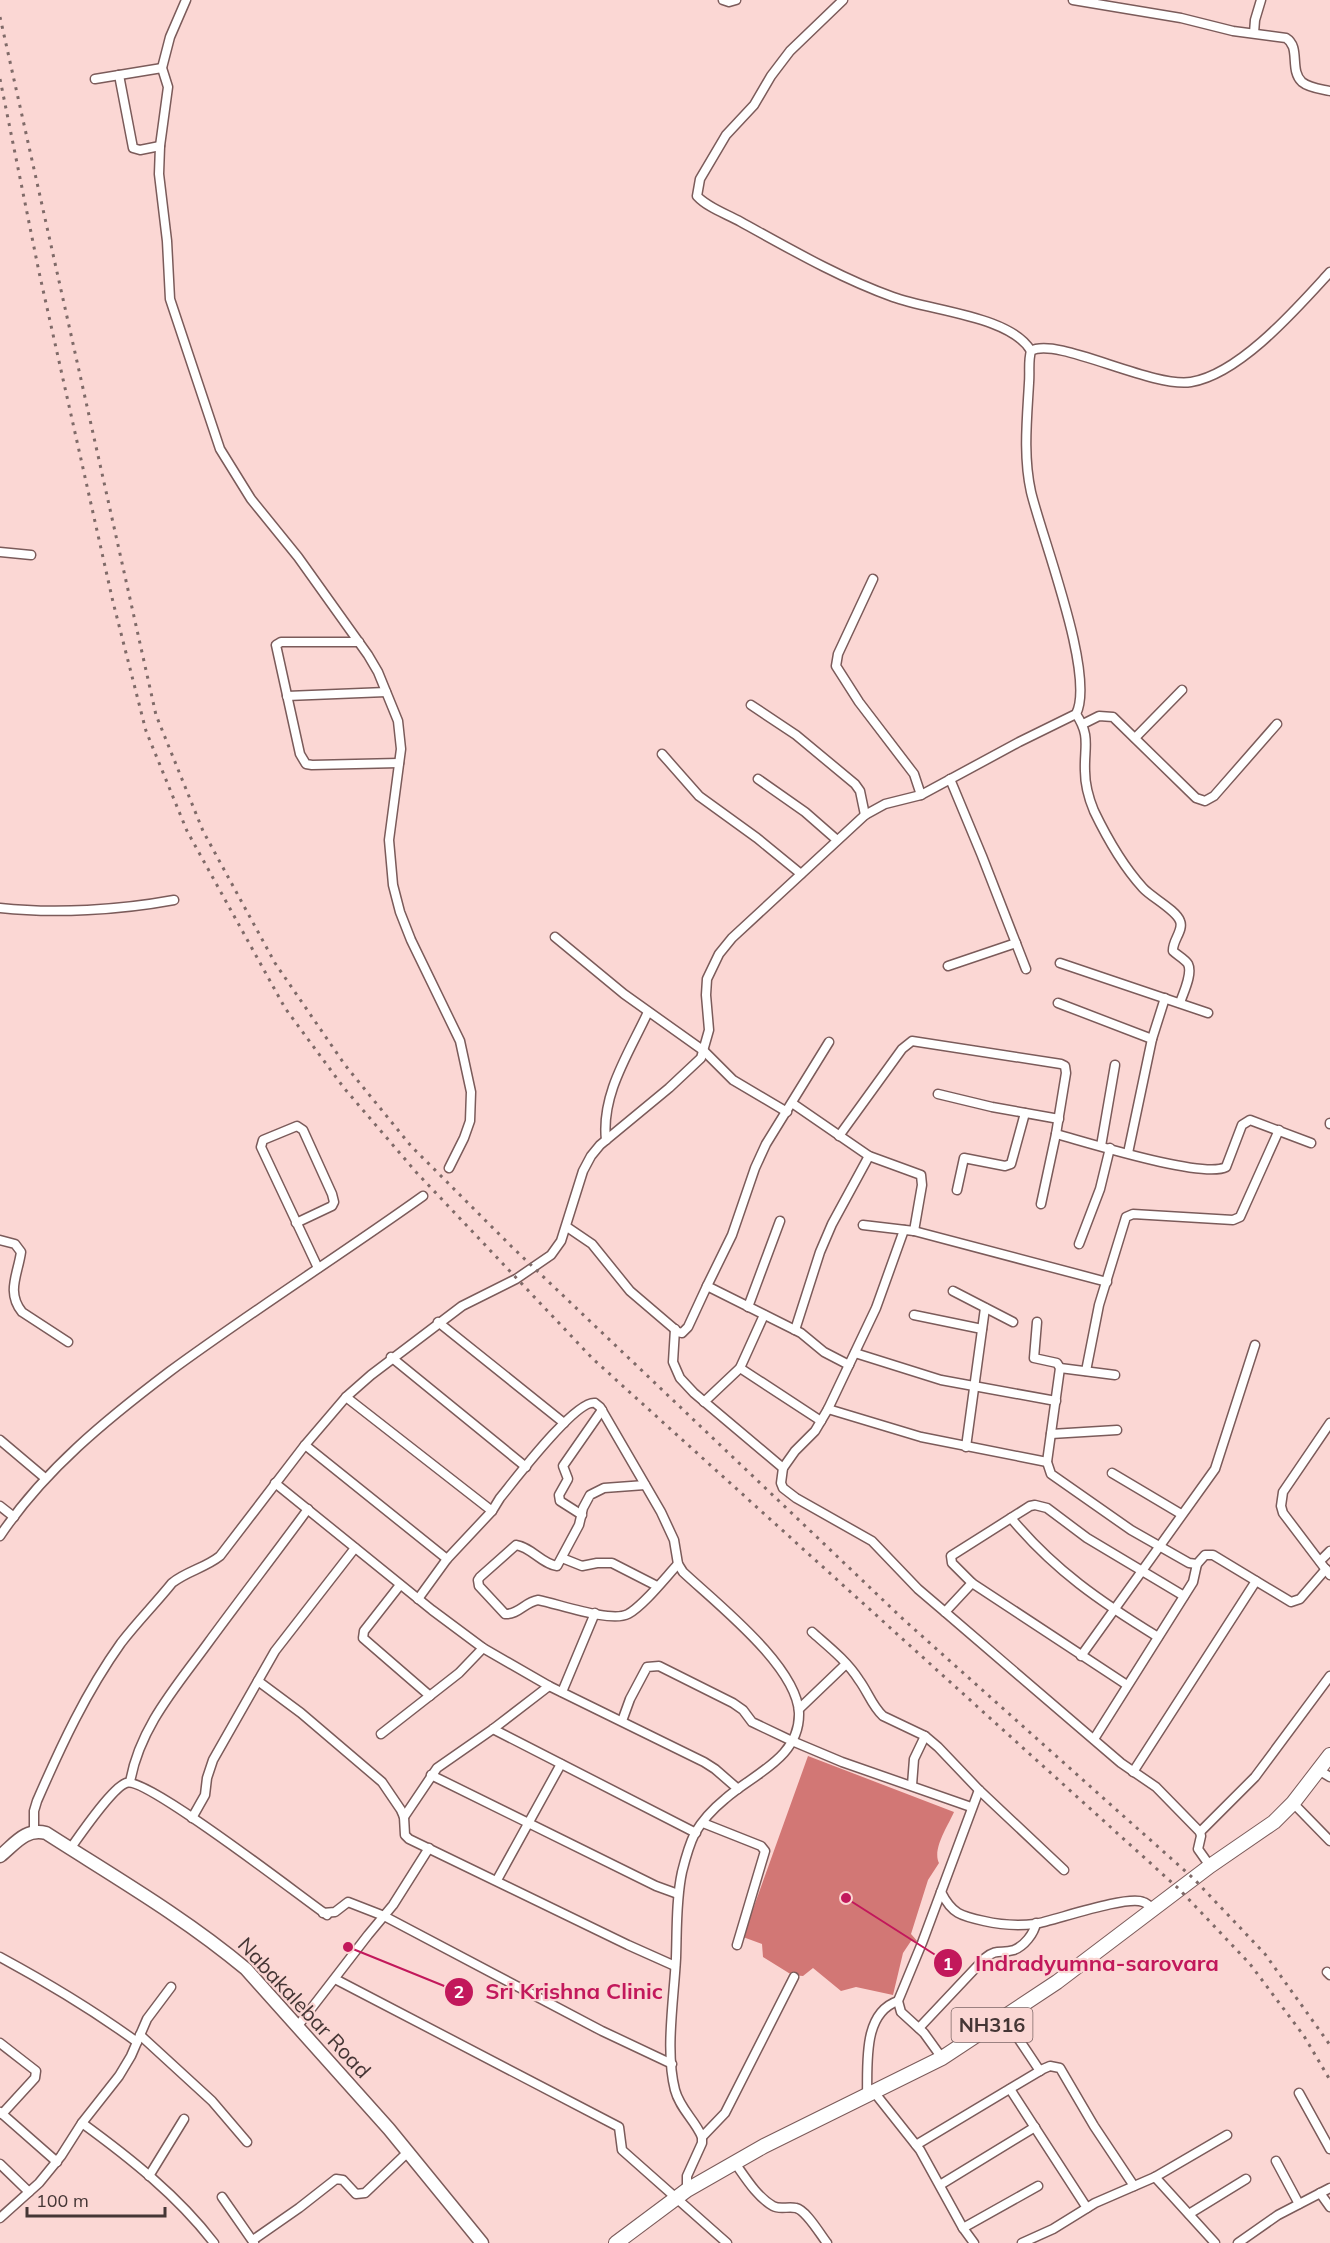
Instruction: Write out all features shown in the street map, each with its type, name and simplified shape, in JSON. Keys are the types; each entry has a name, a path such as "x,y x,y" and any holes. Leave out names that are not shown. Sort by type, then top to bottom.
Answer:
{"highway":[{"name":"NH316","path":"616,2243 681,2194 735,2163 942,2058 1057,1982 1210,1866 1255,1837 1325,1774 1330,1755"}],"main road":[{"name":"Nabakalebar Road","path":"34,1830 46,1833 197,1930 246,1969 408,2152 482,2243"},
{"path":"0,1856 34,1830"}],"street":[{"path":"186,0 170,37 162,68 168,87 160,146 159,174 167,241 170,299 220,449 251,499 298,557 359,642 378,672 398,721 401,742 389,840 393,885 411,940 460,1041 471,1092 470,1121 465,1138 449,1168"},
{"path":"723,0 729,3 736,0"},
{"path":"843,0 790,51 771,76 754,105 726,135 700,179 698,196 766,236 840,274 894,298 1002,327 1023,339 1032,351 1026,439 1027,467 1036,511 1055,569 1077,658 1080,698 1076,714 1083,724 1087,742 1084,770 1086,784 1093,808 1115,853 1143,888 1181,921 1173,951 1186,961 1189,972 1180,1003"},
{"path":"1073,0 1181,18 1233,32 1286,38 1294,47 1299,78 1313,87 1330,91"},
{"path":"1254,33 1260,3"},
{"path":"95,79 162,68"},
{"path":"119,75 133,148 140,150 160,146"},
{"path":"1032,351 1042,347 1058,350 1144,377 1169,382 1191,382 1213,375 1238,360 1277,327 1330,273"},
{"path":"0,552 31,555"},
{"path":"873,579 838,654 836,666 854,694 914,774 921,795"},
{"path":"359,642 278,643 276,649 300,754 306,764 399,763"},
{"path":"1135,738 1182,690"},
{"path":"287,696 386,692"},
{"path":"751,705 796,735 855,784 860,791 865,814"},
{"path":"34,1830 34,1811 37,1801 64,1740 97,1680 122,1642 180,1577 213,1562 220,1556 305,1445 346,1397 391,1357 462,1306 507,1284 533,1268 550,1255 561,1241 591,1156 606,1140 695,1065 704,1051 709,1030 707,979 715,960 732,938 865,814 885,804 921,795 1076,714"},
{"path":"1083,724 1093,717 1108,715 1113,717 1196,798 1205,801 1214,796 1277,724"},
{"path":"662,754 699,796 757,838 801,874"},
{"path":"758,779 805,812 837,840"},
{"path":"950,779 1026,969"},
{"path":"0,908 22,910 137,907 174,900"},
{"path":"555,937 648,1012 704,1051 733,1080 787,1112"},
{"path":"948,966 1016,943"},
{"path":"1060,963 1208,1013"},
{"path":"1128,1153 1152,1039 1166,998"},
{"path":"1058,1003 1152,1039"},
{"path":"606,1140 605,1114 612,1088 648,1012"},
{"path":"839,1137 902,1048 912,1041 1065,1066 1059,1119 1041,1204"},
{"path":"567,1227 592,1244 621,1282 682,1333 688,1327 732,1235 759,1160 828,1042"},
{"path":"1079,1244 1100,1189 1114,1065"},
{"path":"938,1094 1059,1119"},
{"path":"792,1103 869,1156 921,1175 922,1185 909,1230 876,1308 828,1409 815,1431 795,1451 783,1468 780,1477 783,1488 819,1513 872,1541 918,1589 1133,1772 1156,1788 1200,1832 1198,1849 1210,1866"},
{"path":"957,1190 964,1158 1005,1166 1011,1164 1025,1113"},
{"path":"1056,1134 1186,1167 1223,1169 1228,1162 1242,1125 1246,1122 1255,1121 1311,1143"},
{"path":"296,1223 332,1206 334,1202 303,1130 297,1126 263,1140 261,1148 296,1223 318,1268"},
{"path":"1086,1371 1100,1305 1125,1220 1129,1215 1233,1220 1240,1217 1279,1130"},
{"path":"795,1330 820,1252 832,1224 869,1156"},
{"path":"0,1536 45,1478 118,1410 228,1328 423,1197"},
{"path":"748,1307 780,1221"},
{"path":"863,1226 909,1230 1107,1282"},
{"path":"0,1240 15,1244 21,1252 13,1290 16,1305 22,1312 68,1342"},
{"path":"707,1286 795,1330 824,1352 849,1365"},
{"path":"953,1291 1012,1322"},
{"path":"966,1447 985,1308"},
{"path":"704,1402 741,1368 764,1315"},
{"path":"914,1315 982,1329"},
{"path":"438,1322 564,1423"},
{"path":"1037,1322 1034,1358 1057,1363 1060,1368 1047,1462 1052,1474 1072,1490 1160,1546 1189,1563 1197,1564"},
{"path":"675,1329 673,1362 675,1371 704,1402 783,1468"},
{"path":"1081,1656 1215,1469 1255,1345"},
{"path":"855,1353 906,1370 974,1386 1056,1401"},
{"path":"391,1357 526,1467"},
{"path":"741,1368 821,1421"},
{"path":"1060,1368 1115,1375"},
{"path":"346,1397 492,1511"},
{"path":"418,1599 447,1559 492,1511 564,1423 590,1402 595,1403 602,1410 671,1533 678,1564 683,1572 767,1651 784,1674 798,1702 797,1731 792,1741 780,1758 725,1799 703,1823 696,1833 682,1871 678,1894 672,2064 677,2100 702,2137 702,2143 681,2194"},
{"path":"828,1409 921,1437 1047,1462"},
{"path":"582,1515 560,1501 559,1495 568,1479 563,1466 602,1410"},
{"path":"1094,1739 1193,1582 1197,1564 1205,1555 1213,1556 1285,1599 1296,1601 1328,1572 1283,1513 1281,1499 1283,1492 1330,1423"},
{"path":"1051,1434 1117,1430"},
{"path":"0,1440 45,1478"},
{"path":"305,1445 447,1559"},
{"path":"1112,1473 1181,1514"},
{"path":"275,1483 418,1599 483,1648 549,1686 709,1765 738,1789"},
{"path":"645,1485 596,1490 586,1501 579,1525 562,1558 554,1566 523,1546 516,1545 480,1577 478,1583 505,1614 513,1614 529,1602 538,1600 612,1617 628,1614 678,1564"},
{"path":"1127,1685 972,1583 952,1563 951,1556 1035,1505 1047,1508 1078,1532 1184,1596"},
{"path":"0,1506 14,1517"},
{"path":"130,1782 134,1760 148,1728 182,1678 308,1509"},
{"path":"1011,1518 1055,1566 1114,1610 1158,1637"},
{"path":"192,1818 205,1795 207,1778 213,1760 275,1652 355,1548"},
{"path":"1320,1561 1330,1551"},
{"path":"562,1558 582,1566 612,1563 657,1586"},
{"path":"1133,1772 1256,1581"},
{"path":"945,1612 972,1583"},
{"path":"400,1584 364,1631 363,1638 430,1696"},
{"path":"562,1692 595,1613"},
{"path":"812,1632 859,1679 877,1711 925,1736 938,1747 979,1790 1064,1870"},
{"path":"381,1734 468,1665 483,1648"},
{"path":"799,1709 846,1664"},
{"path":"622,1721 630,1699 647,1667 655,1665 733,1702 752,1722 792,1741 842,1762 971,1807"},
{"path":"1200,1832 1255,1777 1330,1676"},
{"path":"258,1681 372,1773 389,1792 404,1817 405,1835 409,1839 675,1966"},
{"path":"404,1817 431,1775 444,1762 493,1729 549,1686"},
{"path":"493,1729 696,1833"},
{"path":"912,1785 914,1759 925,1736"},
{"path":"497,1880 561,1764"},
{"path":"431,1775 656,1886 678,1894"},
{"path":"70,1849 120,1787 130,1782 150,1789 327,1915 348,1902 384,1916 592,2026 672,2064"},
{"path":"942,2058 919,2028 901,2012 898,2001 979,1790"},
{"path":"1293,1803 1330,1841"},
{"path":"703,1823 764,1848 764,1855 737,1945"},
{"path":"297,2027 403,1892 429,1848"},
{"path":"941,1892 951,1909 965,1917 1008,1925 1036,1923 1133,1901 1144,1902 1154,1910"},
{"path":"919,2028 985,1958 994,1951 1018,1948 1032,1935 1036,1923"},
{"path":"0,1957 56,1987 139,2038 212,2101 247,2142"},
{"path":"702,2137 726,2113 794,1977"},
{"path":"335,1979 615,2125 620,2131 622,2150 681,2194 727,2243"},
{"path":"0,2218 57,2162 82,2123 119,2076 152,2010 171,1987"},
{"path":"898,2001 886,2006 874,2026 868,2050 871,2094 916,2145 963,2228 974,2243"},
{"path":"1004,2017 1040,2071"},
{"path":"0,2043 36,2071 35,2078 1,2113 57,2162"},
{"path":"916,2145 1050,2066 1060,2068 1094,2126 1134,2186"},
{"path":"1010,2089 1087,2208"},
{"path":"1299,2093 1330,2149"},
{"path":"149,2176 184,2119"},
{"path":"82,2123 178,2202 214,2243"},
{"path":"940,2185 1035,2127"},
{"path":"1022,2243 1053,2229 1087,2208 1155,2177 1227,2135"},
{"path":"222,2197 254,2242 336,2179 343,2180 356,2194 366,2193 408,2152"},
{"path":"1276,2161 1299,2204"},
{"path":"735,2163 772,2205 779,2208 799,2208 822,2241"},
{"path":"0,2164 29,2192"},
{"path":"1155,2177 1215,2243"},
{"path":"1189,2214 1246,2180"},
{"path":"963,2228 1038,2186"},
{"path":"1238,2243 1278,2215 1330,2188"},
{"path":"1320,2193 1330,2207"}],"shaded area":[{"path":"808,1756 954,1812 939,1844 937,1857 939,1863 928,1880 911,1934 918,1942 911,1941 903,1953 893,1995 856,1987 841,1991 813,1968 803,1976 792,1975 763,1957 762,1944 743,1937"}],"railway":[{"path":"0,17 156,715 203,831 275,963 345,1065 411,1146 511,1246 904,1620 1194,1879 1265,1954 1330,2045"},
{"path":"0,79 39,272 113,602 146,731 187,831 285,1008 344,1088 416,1172 593,1359 1179,1889 1250,1964 1304,2036 1330,2080"}],"place":[{"name":"Indradyumna-sarovara","path":"846,1898"},
{"name":"Sri Krishna Clinic","path":"348,1947"}]}
